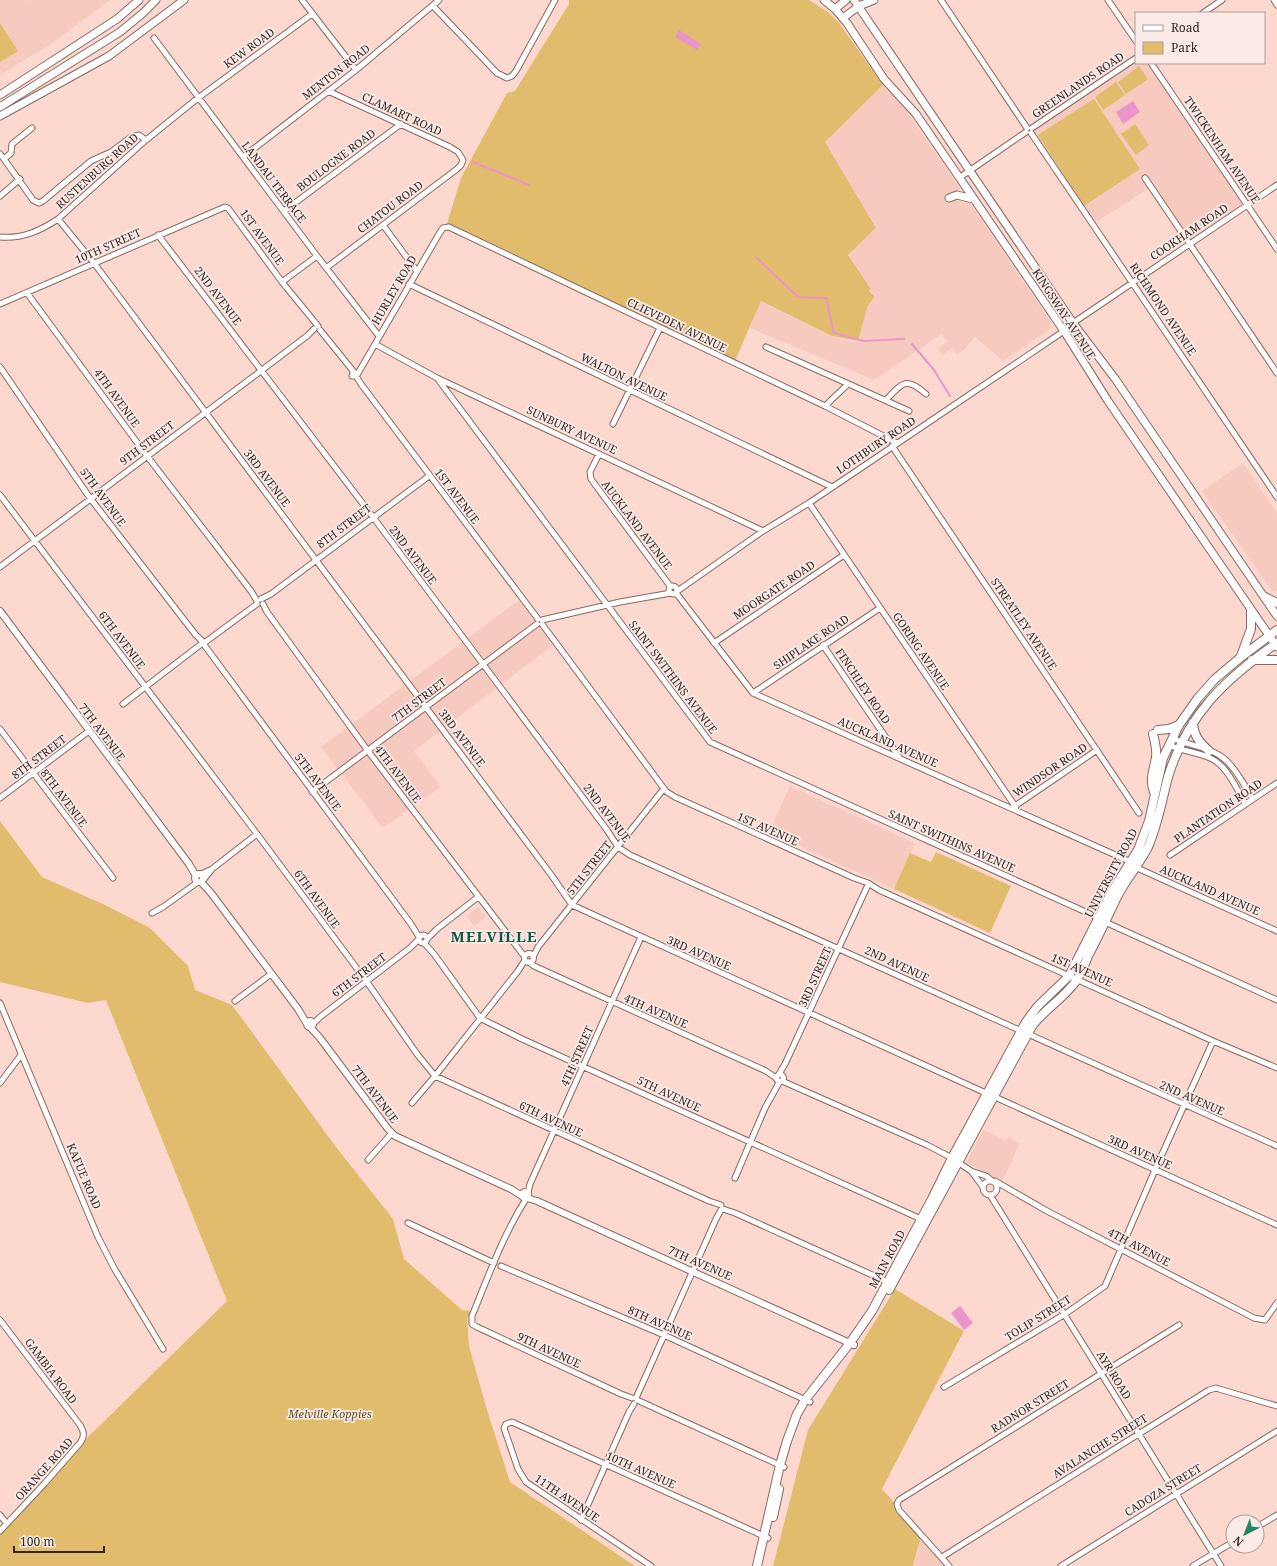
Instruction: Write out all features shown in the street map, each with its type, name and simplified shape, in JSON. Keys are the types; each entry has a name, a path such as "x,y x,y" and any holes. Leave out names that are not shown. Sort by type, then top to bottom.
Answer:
{"main road":[{"path":"0,95 111,23 139,0"},
{"path":"0,107 120,32 144,13 156,0"},
{"path":"0,116 109,56 184,0"},
{"name":"KINGSWAY AVENUE","path":"824,0 843,18 884,79 916,114 1064,331 1108,401 1251,611 1276,645"},
{"path":"835,9 846,0"},
{"path":"843,18 856,3 874,0"},
{"name":"KINGSWAY AVENUE","path":"856,3 1073,323 1116,380 1277,616"},
{"path":"949,198 956,195 974,199"},
{"path":"1265,597 1277,603"},
{"path":"1240,656 1251,629 1251,611"},
{"name":"UNIVERSITY ROAD","path":"1133,865 1146,832 1161,765 1179,725 1208,686 1221,672 1240,656 1277,630"},
{"path":"1209,750 1197,740 1193,723 1232,677 1252,660 1276,645"},
{"path":"1252,660 1277,660"},
{"name":"UNIVERSITY ROAD","path":"1073,978 1102,920 1116,882 1148,847 1154,832 1168,777 1180,746 1193,723"},
{"path":"1154,792 1151,782 1156,756 1155,732 1179,725"},
{"name":"MAIN ROAD","path":"757,1566 766,1537 782,1466 807,1401 871,1322 921,1219 991,1095 1037,1007 1073,978"},
{"name":"MAIN ROAD","path":"890,1283 955,1160"},
{"name":"MAIN ROAD","path":"762,1566 766,1537"}],"street":[{"path":"302,0 356,70"},
{"name":"MENTON ROAD","path":"243,157 356,70 439,0"},
{"path":"433,6 497,73 507,78 512,76 555,0"},
{"name":"RICHMOND AVENUE","path":"941,0 1277,497"},
{"path":"1108,0 1135,40"},
{"path":"1204,12 1222,0"},
{"path":"1274,0 1277,5"},
{"name":"KEW ROAD","path":"198,98 312,14"},
{"name":"LANDAU TERRACE","path":"154,38 326,268 379,336"},
{"name":"GREENLANDS ROAD","path":"959,178 1135,59"},
{"name":"TWICKENHAM AVENUE","path":"1152,64 1277,249"},
{"name":"CLAMART ROAD","path":"328,91 450,147 458,152 463,160"},
{"name":"RUSTENBURG ROAD","path":"0,237 13,237 33,233 45,228 58,219 146,140 198,98"},
{"name":"BOULOGNE ROAD","path":"284,211 401,124"},
{"path":"4,159 11,153 12,144 32,128"},
{"path":"0,154 20,179 34,201 41,202 89,162 111,152 131,137 139,135 146,140"},
{"name":"CHATOU ROAD","path":"326,268 457,169 463,160"},
{"path":"1145,178 1277,373"},
{"path":"0,196 20,179"},
{"name":"COOKHAM ROAD","path":"1073,323 1277,185"},
{"name":"10TH STREET","path":"0,304 158,234 224,207"},
{"name":"1ST AVENUE","path":"224,207 228,208 282,282 312,319 317,329 326,338 354,374 658,781 664,792 854,878 866,885 1213,1041 1277,1068"},
{"name":"3RD AVENUE","path":"58,219 94,263 316,559 572,905 809,1014 1277,1225"},
{"path":"383,225 416,270"},
{"name":"HURLEY ROAD","path":"354,374 362,365 375,344 416,270 441,230 446,227"},
{"name":"CLIEVEDEN AVENUE","path":"446,227 455,229 825,406 897,443"},
{"name":"2ND AVENUE","path":"158,234 373,517 482,665 607,830 618,847 630,855 1277,1146"},
{"path":"282,282 317,256"},
{"name":"WALTON AVENUE","path":"408,284 832,488"},
{"name":"4TH AVENUE","path":"27,293 147,456 260,602 368,751 478,897 517,946 539,968 927,1145 955,1160 971,1171 986,1176 1254,1318 1262,1320 1266,1318 1277,1303"},
{"name":"LOTHBURY ROAD","path":"540,622 620,602 675,591 690,583 763,531 832,488 1064,331 1073,323"},
{"path":"613,424 660,328"},
{"name":"9TH STREET","path":"0,567 317,329"},
{"name":"SUNBURY AVENUE","path":"375,344 437,378 763,531"},
{"path":"766,347 909,411"},
{"name":"5TH AVENUE","path":"0,367 90,498 195,634 423,939 480,1018 522,1039 921,1219"},
{"name":"SAINT SWITHINS AVENUE","path":"437,378 710,742 1277,1000"},
{"path":"886,400 898,387 905,383 917,386 926,394"},
{"path":"825,406 848,384"},
{"name":"STREATLEY AVENUE","path":"892,446 1139,813"},
{"name":"AUCKLAND AVENUE","path":"599,454 590,472 591,479 670,587"},
{"name":"8TH STREET","path":"123,704 429,476"},
{"name":"6TH AVENUE","path":"0,495 257,834 367,982 416,1054 435,1076 890,1283"},
{"name":"GORING AVENUE","path":"809,503 1015,808"},
{"name":"MOORGATE ROAD","path":"714,643 844,555"},
{"path":"670,587 674,586 675,591"},
{"name":"LOTHBURY ROAD","path":"656,595 670,587"},
{"name":"AUCKLAND AVENUE","path":"675,591 752,693 1015,808 1133,865 1277,931"},
{"name":"SHIPLAKE ROAD","path":"752,693 880,608"},
{"name":"7TH AVENUE","path":"0,611 271,974 311,1024 392,1133 410,1144 852,1344"},
{"name":"7TH STREET","path":"312,792 540,622"},
{"name":"FINCHLEY ROAD","path":"823,645 900,758"},
{"name":"8TH AVENUE","path":"0,730 113,878"},
{"name":"8TH STREET","path":"0,798 34,774 89,731"},
{"path":"1171,741 1216,761 1222,766 1246,803"},
{"path":"1180,746 1209,750 1219,754 1228,762 1253,799"},
{"name":"WINDSOR ROAD","path":"1015,808 1097,750"},
{"name":"PLANTATION ROAD","path":"1170,856 1277,783"},
{"name":"5TH STREET","path":"412,1103 528,958 538,948 655,800 664,792"},
{"path":"152,913 168,904 199,878 257,834"},
{"name":"3RD STREET","path":"735,1178 866,885"},
{"name":"6TH STREET","path":"311,1024 478,897"},
{"name":"4TH STREET","path":"471,1322 472,1316 494,1263 641,937"},
{"path":"235,1001 271,974"},
{"name":"KAFUE ROAD","path":"0,1003 98,1237 114,1268 163,1349"},
{"name":"TOLIP STREET","path":"944,1387 1065,1314 1103,1288 1109,1278 1155,1170 1213,1041"},
{"path":"0,1083 21,1055"},
{"path":"368,1160 392,1133"},
{"path":"971,1171 983,1187 984,1192 990,1195 997,1192 998,1188 993,1181 987,1180 983,1187"},
{"name":"4TH AVENUE","path":"998,1188 1007,1188"},
{"name":"AYR ROAD","path":"990,1195 1221,1566"},
{"path":"581,1520 721,1207"},
{"path":"408,1223 494,1263"},
{"name":"8TH AVENUE","path":"502,1266 664,1335 807,1401"},
{"name":"GAMBIA ROAD","path":"0,1320 80,1425 84,1436"},
{"name":"9TH AVENUE","path":"471,1322 477,1327 621,1394 782,1466"},
{"name":"RADNOR STREET","path":"942,1556 898,1507 898,1502 902,1497 1179,1325"},
{"name":"AVALANCHE STREET","path":"942,1556 1209,1390 1216,1388 1277,1406"},
{"name":"10TH AVENUE","path":"506,1424 512,1422 766,1537"},
{"name":"11TH AVENUE","path":"506,1424 504,1428 521,1477 526,1482 651,1566"},
{"name":"CADOZA STREET","path":"1061,1566 1277,1431"},
{"name":"ORANGE ROAD","path":"0,1531 45,1483 80,1443 84,1436"},
{"path":"0,1515 7,1524"},
{"path":"1265,1522 1277,1515"},
{"path":"1193,1566 1225,1546"},
{"path":"942,1556 949,1566"}],"shaded area":[{"path":"0,0 110,0 51,44 0,75"},
{"path":"679,30 701,44 697,50 675,37"},
{"path":"1135,59 1135,64 1152,64 1248,206 1189,244 1151,187 1093,224 1030,134 1032,128"},
{"path":"883,85 904,107 1051,322 1050,329 1003,361 975,337 965,349 957,354 952,348 942,355 938,348 948,341 942,334 874,380 750,328 760,301 831,336 858,343 868,305 876,297 870,291 871,289 849,255 876,228 825,142"},
{"path":"1133,101 1140,112 1123,124 1116,112"},
{"path":"1243,463 1277,513 1277,592 1272,591 1202,491"},
{"path":"519,600 553,645 414,751 441,787 383,828 321,747"},
{"path":"790,786 915,843 894,889 769,832"},
{"path":"478,907 486,917 474,926 467,916"},
{"path":"983,1130 1006,1141 1008,1137 1020,1143 1002,1182 967,1162"},
{"path":"960,1306 973,1323 964,1330 951,1313"},
{"path":"923,1533 949,1566 914,1566"}],"green space":[{"path":"569,0 809,0 828,12 839,23 883,85 825,142 876,228 848,255 871,289 869,291 875,297 868,305 858,341 832,336 761,301 734,363 446,227 461,178 507,93 515,91 569,4"},
{"path":"0,23 18,51 0,62"},
{"path":"1139,66 1148,79 1126,94 1118,82"},
{"path":"1116,82 1125,95 1103,110 1095,97"},
{"path":"1094,99 1140,169 1084,206 1038,135"},
{"path":"1135,124 1149,145 1136,155 1121,134"},
{"name":"Melville Koppies","path":"0,821 42,877 105,905 150,928 188,966 195,990 232,1005 336,1147 393,1219 404,1259 462,1310 472,1311 467,1319 469,1346 487,1410 510,1482 635,1566 0,1566 0,1533 85,1440 227,1301 106,1000 88,1003 0,982"},
{"path":"936,852 1011,886 990,933 894,889 910,853 931,862"},
{"path":"895,1289 964,1331 882,1489 922,1533 913,1566 773,1566 808,1430"}],"waterway":[{"path":"473,162 529,185"},
{"path":"757,258 798,297 826,298 834,333 864,341 904,339"},
{"path":"912,344 934,370 950,396"}],"district":[{"name":"MELVILLE","path":"494,937"}]}
